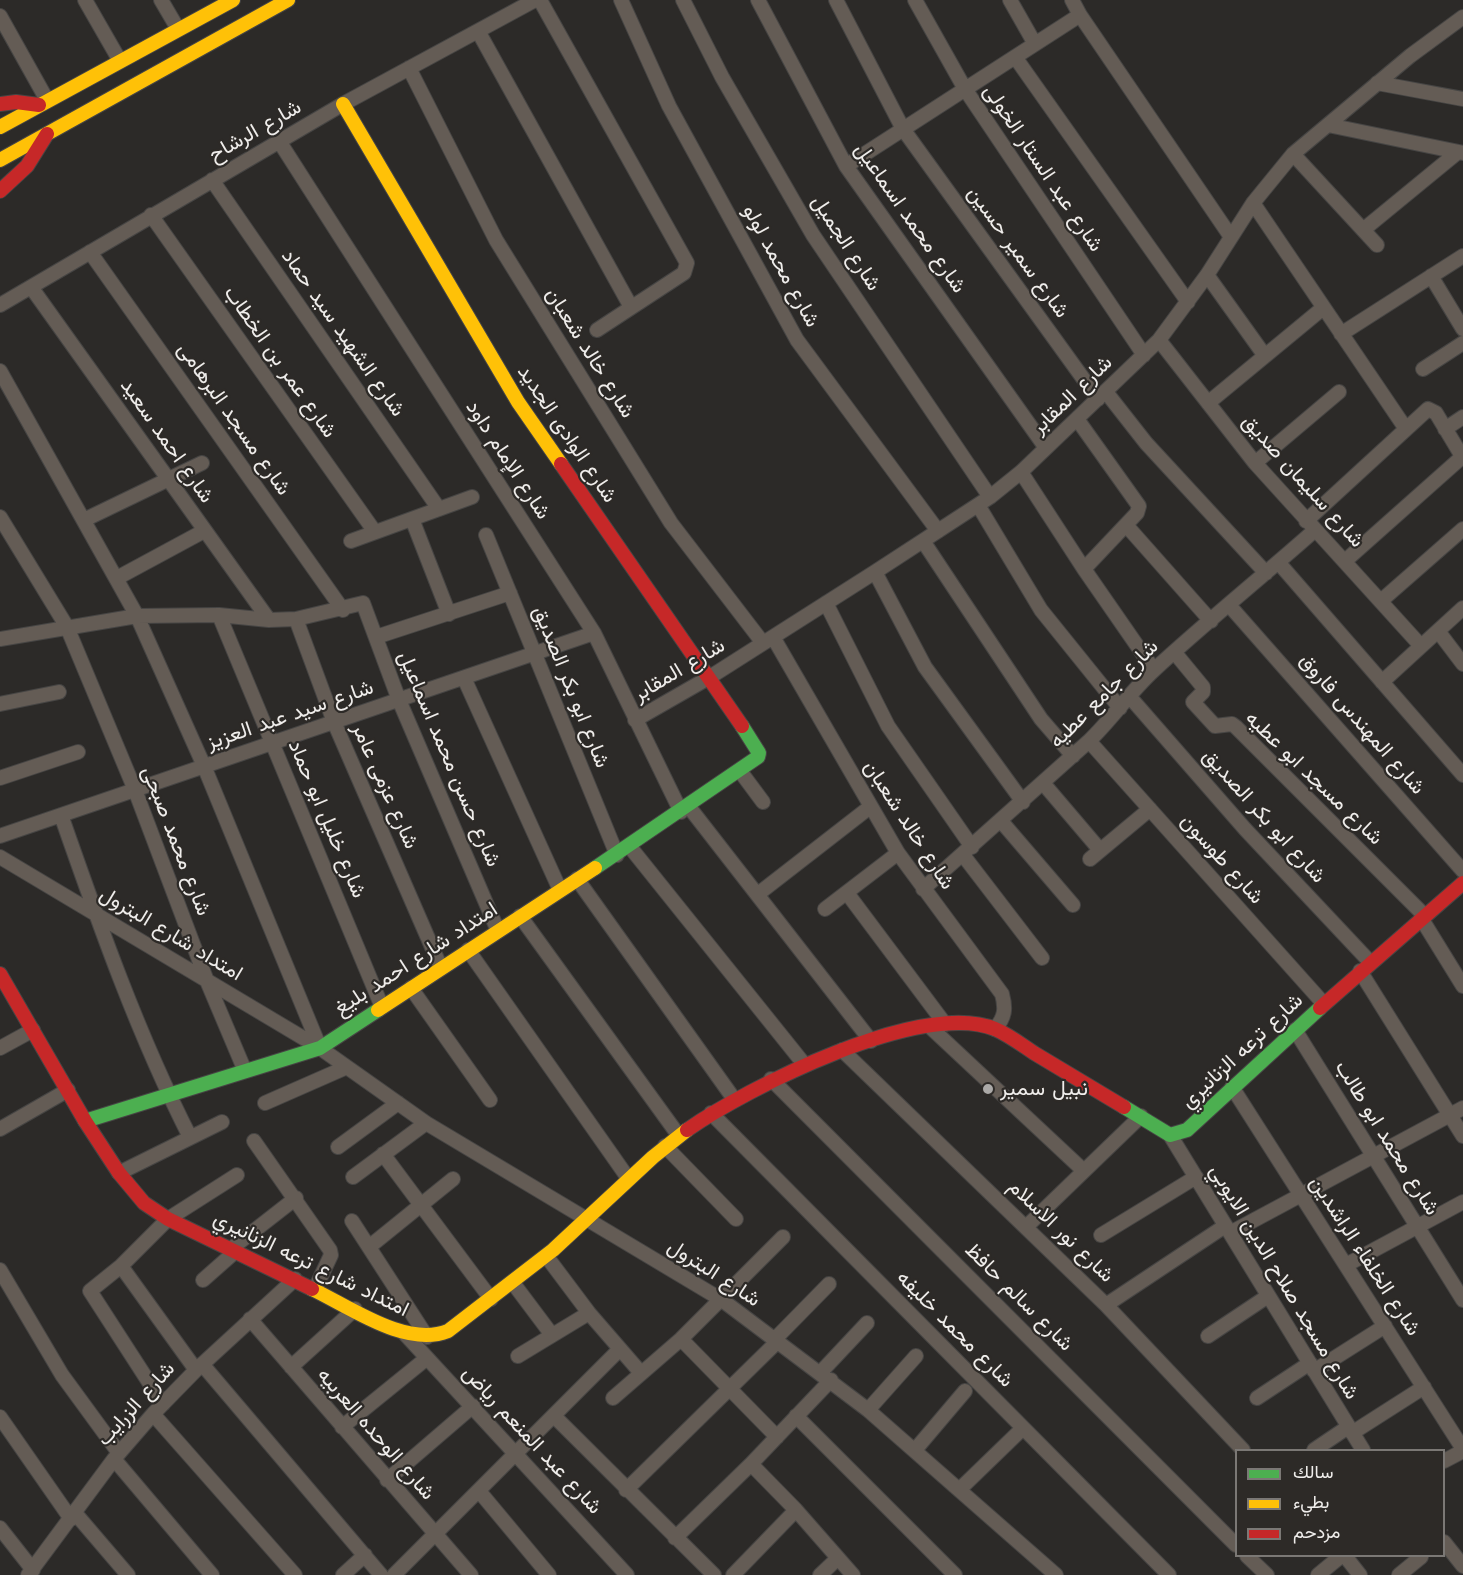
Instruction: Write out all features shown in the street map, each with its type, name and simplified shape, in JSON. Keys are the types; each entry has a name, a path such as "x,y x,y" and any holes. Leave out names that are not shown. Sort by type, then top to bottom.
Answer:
{"street":[{"path":"85,0 120,61"},
{"path":"160,0 178,29"},
{"path":"0,127 232,0"},
{"path":"0,160 49,130 288,0"},
{"name":"شارع الرشاح","path":"0,304 344,104 535,0"},
{"path":"540,0 687,263 684,273 597,330"},
{"name":"شارع محمد لولو","path":"621,0 669,106 797,340 938,531"},
{"name":"شارع الجميل","path":"683,0 722,77 813,234 990,497"},
{"name":"شارع محمد اسماعيل","path":"758,0 846,166 1046,448"},
{"name":"شارع سمير حسين","path":"836,0 903,129 1102,395 1266,573"},
{"name":"شارع عبد الستار الخولى","path":"915,0 965,89 1144,355"},
{"path":"1010,0 1035,44"},
{"path":"1072,0 1231,237"},
{"path":"846,166 1080,15"},
{"path":"0,16 43,103"},
{"name":"شارع المقابر","path":"635,720 710,676 875,572 990,497 1021,472 1159,340 1207,276 1253,203 1293,154 1435,36 1463,19"},
{"path":"478,31 631,307"},
{"path":"1015,57 1188,302"},
{"name":"شارع خالد شعبان","path":"409,68 496,240 672,523 768,640 898,853 1002,994 1005,1006 1003,1019 995,1029"},
{"path":"1377,83 1463,99"},
{"path":"0,104 43,103"},
{"name":"شارع الوادى الجديد","path":"344,104 518,402 710,676 759,753 757,760 740,771"},
{"path":"1328,125 1460,153"},
{"path":"0,191 27,166 49,130"},
{"name":"شارع الإمام داود","path":"279,141 594,633 635,720 685,809 758,894 871,1041"},
{"path":"1363,230 1460,153"},
{"path":"1293,154 1377,244"},
{"name":"شارع الشهيد سيد حماد","path":"212,180 439,509"},
{"path":"1253,203 1406,429"},
{"name":"شارع عمر بن الخطاب","path":"151,215 375,532"},
{"name":"شارع مسجد البرهامى","path":"90,252 343,610"},
{"path":"1341,334 1463,256"},
{"path":"1207,276 1265,356"},
{"path":"1431,276 1463,329"},
{"name":"شارع احمد سعيد","path":"31,287 269,620"},
{"path":"1208,403 1323,308"},
{"name":"شارع سليمان صديق","path":"1159,340 1255,463 1310,525 1382,600 1421,646"},
{"path":"1423,369 1463,343"},
{"path":"0,371 137,616 204,766 320,1048"},
{"path":"1255,463 1339,392"},
{"name":"شارع جامع عطيه","path":"923,889 1089,741 1154,670 1278,562 1310,525 1428,409 1436,413 1445,429"},
{"path":"1345,561 1462,457 1445,429 1463,417"},
{"path":"1077,419 1138,503 1137,513 1084,569"},
{"path":"84,520 202,463"},
{"path":"1021,472 1154,670"},
{"path":"351,541 472,497"},
{"name":"شارع ابو بكر الصديق","path":"978,505 1041,610 1245,830 1365,967 1463,1136"},
{"name":"شارع محمد صبحى","path":"0,517 67,627 135,790 207,981 245,1071"},
{"path":"412,519 449,614"},
{"path":"1126,525 1211,621"},
{"path":"1382,600 1463,529"},
{"path":"117,578 204,531"},
{"name":"شارع ابو بكر الصديق","path":"486,535 617,855"},
{"path":"923,541 1041,719 1073,756"},
{"path":"1278,562 1463,775"},
{"path":"875,572 925,667 1023,802"},
{"path":"376,637 510,593"},
{"name":"شارع حسن محمد اسماعيل","path":"343,610 363,603 399,700 498,930"},
{"path":"826,603 888,726 967,851 1042,958"},
{"name":"شارع المهندس فاروق","path":"1229,605 1463,871"},
{"path":"1382,682 1463,608"},
{"path":"0,639 137,616 219,615 269,620 296,619 343,610"},
{"name":"شارع خليل ابو حماد","path":"219,615 382,1007"},
{"name":"شارع عزمى عامر","path":"296,619 334,722 441,968"},
{"path":"1438,631 1463,664"},
{"name":"شارع سيد عبد العزيز","path":"0,836 594,633"},
{"name":"شارع مسجد ابو عطيه","path":"1175,652 1203,687 1203,692 1193,702 1212,724 1219,727 1232,724 1236,727 1423,917"},
{"path":"464,678 560,890"},
{"path":"0,704 59,692"},
{"name":"شارع طوسون","path":"1089,741 1323,1004"},
{"path":"0,778 78,752"},
{"path":"740,771 763,802"},
{"name":"امتداد شارع احمد بليغ","path":"85,1121 320,1048 498,930 630,847 740,771"},
{"path":"1043,783 1095,855 1150,810"},
{"path":"758,894 870,807"},
{"path":"61,815 96,914 169,1095 190,1137"},
{"path":"1001,821 1073,905"},
{"path":"630,847 804,1064"},
{"path":"825,909 898,853"},
{"name":"امتداد شارع البترول","path":"0,856 320,1048"},
{"path":"577,879 734,1099"},
{"name":"شارع ترعه الزنانيري","path":"1170,1135 1188,1130 1323,1004 1463,883"},
{"path":"847,892 945,1024"},
{"path":"520,916 679,1136"},
{"path":"1423,917 1463,986"},
{"path":"468,950 628,1178"},
{"name":"امتداد شارع ترعه الزنانيري","path":"0,974 85,1121 118,1173 144,1203 168,1219 234,1249 405,1334 427,1337 448,1332 546,1257 628,1178 665,1146 711,1113 771,1079 804,1064 871,1041 929,1026"},
{"path":"411,988 490,1100"},
{"path":"929,1026 974,1024 995,1029 1170,1135"},
{"path":"929,1026 1084,1171"},
{"path":"0,1048 33,1030"},
{"name":"شارع محمد ابو طالب","path":"1295,1030 1463,1300"},
{"name":"شارع البترول","path":"320,1048 426,1123 722,1300 826,1376 868,1410 1056,1575"},
{"name":"شارع نور الاسلام","path":"842,1050 1106,1305 1242,1449"},
{"path":"265,1103 347,1068"},
{"name":"شارع سالم حافظ","path":"771,1079 1235,1544"},
{"name":"شارع الخلفاء الراشدين","path":"1232,1087 1463,1450"},
{"path":"0,1129 68,1090"},
{"path":"338,1146 398,1103"},
{"path":"1106,1305 1227,1229 1301,1195 1463,1108"},
{"name":"شارع محمد خليفه","path":"711,1113 1169,1575"},
{"path":"1026,1227 1141,1116"},
{"path":"118,1173 222,1122"},
{"path":"352,1177 426,1123"},
{"name":"شارع مسجد صلاح الدين الايوبي","path":"1170,1135 1362,1449"},
{"path":"254,1141 296,1198 330,1250 331,1255 315,1289"},
{"path":"665,1146 736,1219"},
{"path":"383,1154 491,1299"},
{"path":"237,1175 168,1219 121,1266 92,1287 91,1294 158,1409 295,1575"},
{"path":"1101,1235 1196,1177"},
{"path":"369,1247 453,1179"},
{"path":"203,1280 234,1249 296,1198"},
{"path":"1346,1265 1463,1202"},
{"path":"352,1221 427,1337"},
{"path":"613,1398 681,1339 783,1237"},
{"path":"546,1257 589,1313 641,1373"},
{"path":"121,1266 199,1367 381,1575"},
{"path":"0,1270 62,1375 117,1456 212,1575"},
{"name":"شارع الزرايب","path":"34,1572 117,1456 158,1409 199,1367 295,1279"},
{"path":"513,1283 552,1335"},
{"path":"626,1490 728,1390 829,1284"},
{"path":"1208,1336 1268,1296"},
{"path":"291,1366 355,1309"},
{"path":"518,1356 589,1313"},
{"name":"شارع الوحده العربيه","path":"250,1319 471,1575"},
{"path":"675,1538 751,1464 796,1416 867,1323"},
{"path":"1257,1398 1385,1326"},
{"name":"شارع عبد المنعم رياض","path":"405,1334 627,1575"},
{"path":"681,1339 728,1390 777,1437"},
{"path":"394,1575 620,1349"},
{"path":"868,1410 916,1356"},
{"path":"342,1427 427,1358"},
{"path":"1316,1449 1424,1387"},
{"path":"915,1450 965,1390"},
{"path":"387,1480 473,1406"},
{"path":"554,1416 714,1575"},
{"path":"796,1416 955,1575"},
{"path":"0,1417 73,1516 128,1575"},
{"path":"960,1489 1023,1428"},
{"path":"1445,1460 1463,1450"},
{"path":"751,1464 796,1510 853,1575"},
{"path":"479,1491 549,1575"},
{"path":"733,1575 796,1510"},
{"path":"0,1528 34,1572"},
{"path":"1445,1544 1463,1566"},
{"path":"343,1575 365,1555"},
{"path":"1248,1557 1267,1575"},
{"path":"1318,1575 1342,1557"},
{"path":"1344,1557 1360,1575"},
{"path":"1400,1575 1421,1557"},
{"path":"820,1575 838,1558"}],"traffic: fast":[{"path":"595,868 758,757 759,753 742,726"},
{"path":"1124,1107 1170,1135 1187,1130 1320,1008"},
{"path":"85,1121 320,1048 378,1010"}],"traffic: slow":[{"path":"0,127 233,0"},
{"path":"0,160 288,0"},
{"path":"343,104 518,402 561,464"},
{"path":"378,1010 595,868"},
{"path":"312,1289 361,1315 397,1330 432,1335 448,1331 553,1250 653,1157 687,1130"}],"traffic: jam":[{"path":"0,104 16,102 39,105"},
{"path":"0,191 27,166 47,134"},
{"path":"561,464 742,726"},
{"path":"1320,1008 1463,883"},
{"path":"0,974 85,1121 119,1173 144,1203 168,1219 312,1289"},
{"path":"687,1130 750,1092 836,1052 925,1026 963,1023 1000,1031 1124,1107"}],"place":[{"name":"نبيل سمير","path":"988,1089"}]}
